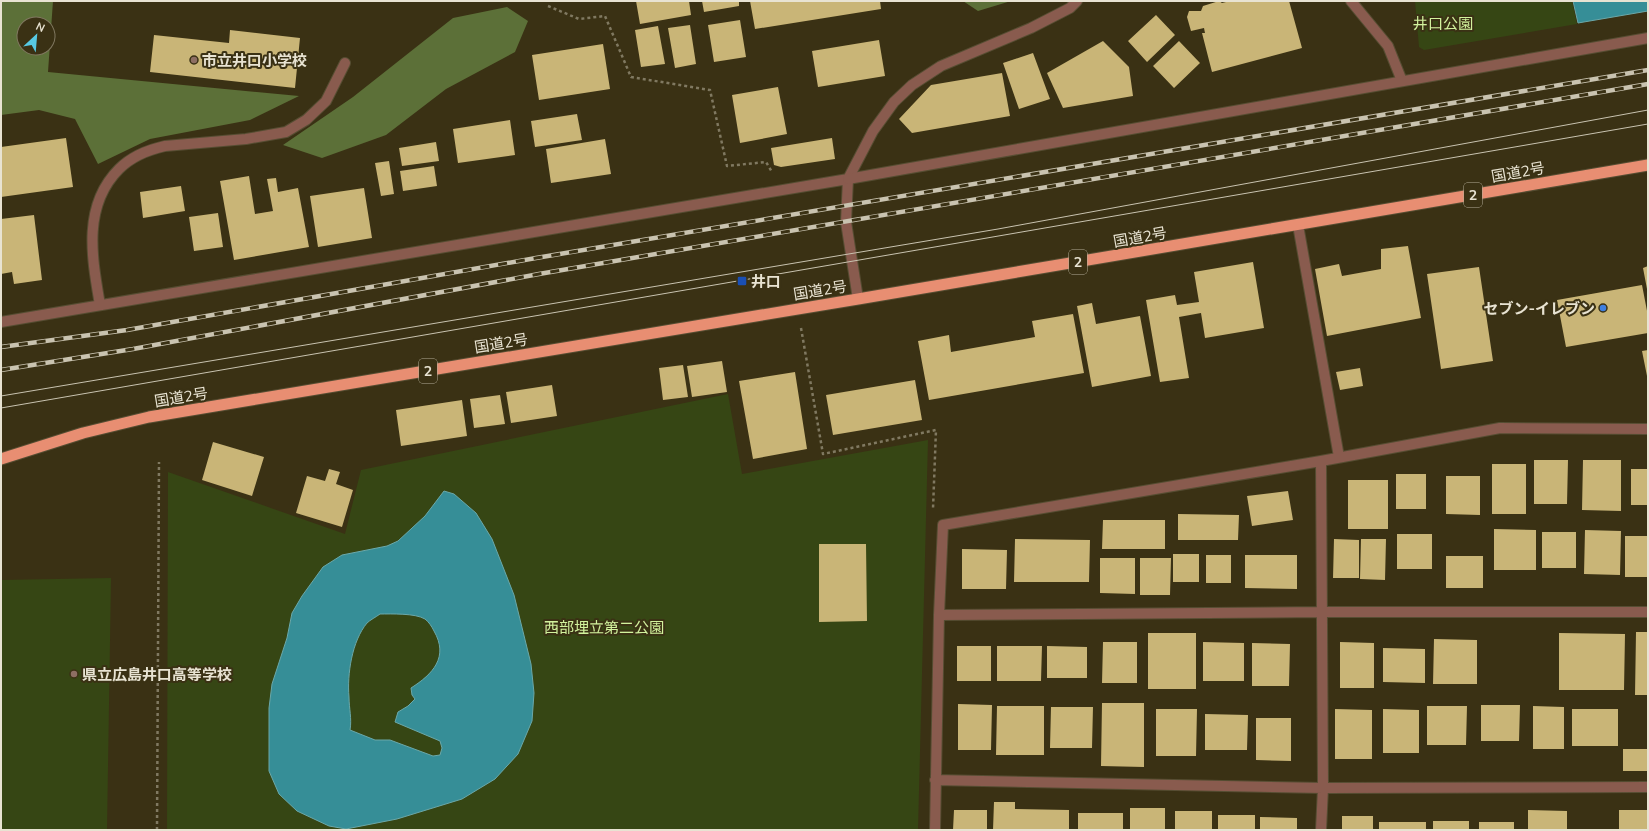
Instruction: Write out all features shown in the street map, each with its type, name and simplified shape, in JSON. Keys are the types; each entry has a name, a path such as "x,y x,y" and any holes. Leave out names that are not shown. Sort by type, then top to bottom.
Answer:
{"highway":[{"name":"国道2号","path":"1,460 83,433 149,417 1648,165"}],"street":[{"path":"858,299 846,222 848,179 855,162 872,131 894,102 912,85 941,66 1032,28 1070,8 1076,1"},
{"path":"1351,1 1388,46 1402,81"},
{"path":"1,322 848,179 1648,38"},
{"path":"100,305 94,267 92,225 97,202 103,190 115,173 133,158 153,148 246,140 286,132 306,120 326,101 345,63"},
{"path":"1298,225 1339,457"},
{"path":"935,830 939,615 943,525 1500,428 1648,429"},
{"path":"1321,460 1323,788 1321,830"},
{"path":"939,615 1322,612 1648,612"},
{"path":"935,780 1323,788 1648,787"}],"path":[{"path":"548,6 578,19 605,16 631,77 710,90 727,166 766,162"},
{"path":"798,309 823,454 936,430 933,509"},
{"path":"157,830 159,462"}],"green space":[{"path":"1,1 53,1 52,16 16,16 16,56 49,56 48,72 299,96 250,120 150,139 98,164 75,119 39,110 1,115"},
{"path":"963,1 1011,1 978,11"},
{"name":"井口公園","path":"1415,1 1572,1 1577,24 1424,50 1419,47"},
{"path":"507,7 528,21 515,52 446,89 386,135 322,158 283,145 353,97 453,18"},
{"name":"西部埋立第二公園","path":"728,394 742,474 928,440 918,830 167,830 168,472 345,534 361,470"},
{"path":"111,578 107,830 1,830 1,580"}],"water":[{"path":"1573,1 1648,1 1648,11 1578,23"},
{"path":"444,491 454,494 476,513 492,539 514,595 531,664 534,693 532,721 518,754 495,779 462,799 397,819 346,829 329,826 297,811 279,794 269,771 269,708 272,684 287,638 292,613 302,596 323,567 342,555 387,546 398,541 425,516","holes":["380,614 421,617 431,626 438,640 440,649 436,664 426,677 411,688 412,695 415,699 408,706 398,712 395,722 440,741 442,748 440,755 433,756 390,740 375,740 350,730 349,678 354,648 362,630 367,623"]}],"building":[{"path":"636,1 689,1 691,15 640,24"},
{"path":"702,1 739,1 739,6 704,12"},
{"path":"750,1 880,1 881,9 755,29"},
{"path":"1219,1 1222,3 1230,1 1289,1 1302,48 1212,72 1202,33 1205,33 1204,28 1191,31 1187,17 1189,11 1201,11 1203,6"},
{"path":"1156,15 1175,35 1147,62 1128,41"},
{"path":"740,20 746,57 714,62 708,25"},
{"path":"690,25 696,64 675,68 668,28"},
{"path":"658,26 665,64 641,67 635,30"},
{"path":"230,30 300,38 295,88 150,72 154,35 229,43"},
{"path":"879,40 885,76 818,87 812,51"},
{"path":"1103,41 1129,67 1133,96 1063,108 1047,73"},
{"path":"1179,41 1200,63 1174,88 1153,66"},
{"path":"603,44 610,89 539,100 532,55"},
{"path":"1033,53 1050,99 1019,109 1003,63"},
{"path":"1002,73 1010,116 912,133 899,119 931,85"},
{"path":"778,87 787,134 740,143 732,95"},
{"path":"577,114 582,140 535,147 531,121"},
{"path":"510,120 515,155 458,163 453,129"},
{"path":"66,138 73,187 1,197 1,147"},
{"path":"832,138 835,159 781,167 774,165 771,148"},
{"path":"605,139 611,174 551,183 546,149"},
{"path":"436,142 439,161 402,166 399,148"},
{"path":"389,161 394,194 381,196 375,163"},
{"path":"434,166 437,186 403,191 400,171"},
{"path":"249,176 255,214 273,211 267,179 276,178 278,192 298,188 309,247 234,260 220,181"},
{"path":"181,186 185,211 143,218 140,192"},
{"path":"364,188 372,238 318,247 310,196"},
{"path":"218,213 223,247 194,251 189,217"},
{"path":"34,215 42,280 14,284 12,272 1,274 1,219"},
{"path":"1408,246 1421,318 1327,336 1315,269 1339,264 1342,276 1381,269 1381,249"},
{"path":"1253,262 1264,328 1205,338 1201,313 1179,317 1189,378 1160,382 1146,300 1175,295 1177,305 1199,302 1194,272"},
{"path":"1648,266 1648,289 1647,289 1643,268"},
{"path":"1479,267 1493,361 1441,369 1427,274"},
{"name":"セブン-イレブン","path":"1642,285 1648,316 1648,333 1566,347 1557,300"},
{"path":"1092,303 1096,324 1140,316 1151,376 1092,387 1077,306"},
{"path":"1073,314 1084,373 929,400 918,341 949,335 951,352 1035,337 1032,321"},
{"path":"1648,350 1648,376 1647,376 1642,351"},
{"path":"722,361 727,392 692,397 687,366"},
{"path":"683,365 688,397 663,400 659,368"},
{"path":"1360,368 1363,386 1340,390 1336,372"},
{"path":"795,372 807,449 753,459 739,381"},
{"path":"915,380 922,420 833,435 826,395"},
{"path":"552,385 557,416 511,423 506,392"},
{"path":"500,395 505,424 474,428 470,399"},
{"path":"462,400 467,436 401,446 396,410"},
{"path":"213,442 264,457 252,496 202,480"},
{"path":"1534,460 1568,460 1567,504 1534,504"},
{"path":"1583,460 1621,460 1621,511 1582,510"},
{"path":"1492,464 1526,464 1526,514 1492,514"},
{"path":"329,469 340,472 336,484 353,490 342,527 296,513 307,476 325,481"},
{"path":"1631,469 1648,469 1648,505 1631,505"},
{"path":"1396,474 1426,474 1426,509 1396,509"},
{"path":"1446,476 1480,476 1480,515 1446,514"},
{"path":"1348,480 1388,480 1388,529 1348,529"},
{"path":"1288,491 1293,520 1252,526 1247,496"},
{"path":"1178,514 1239,515 1238,540 1178,540"},
{"path":"1103,520 1165,520 1165,549 1102,549"},
{"path":"1494,529 1536,530 1536,570 1494,570"},
{"path":"1585,530 1621,531 1620,575 1584,574"},
{"path":"1542,532 1576,532 1576,568 1542,568"},
{"path":"1397,534 1432,534 1432,569 1397,569"},
{"path":"1625,536 1648,536 1648,577 1625,577"},
{"path":"1015,539 1090,540 1089,582 1014,582"},
{"path":"1334,539 1359,540 1359,578 1333,578"},
{"path":"1361,539 1386,539 1385,580 1360,579"},
{"path":"819,544 866,544 867,621 819,622"},
{"path":"962,549 1007,550 1006,589 962,589"},
{"path":"1173,554 1199,554 1199,582 1173,582"},
{"path":"1206,555 1231,555 1231,583 1206,583"},
{"path":"1245,555 1297,555 1297,589 1245,588"},
{"path":"1446,556 1483,556 1483,588 1446,588"},
{"path":"1100,558 1135,558 1135,594 1100,593"},
{"path":"1140,558 1171,558 1170,595 1140,595"},
{"path":"1636,632 1648,632 1648,695 1635,695"},
{"path":"1148,633 1196,633 1196,689 1148,689"},
{"path":"1559,633 1625,634 1624,690 1559,690"},
{"path":"1434,639 1477,640 1477,684 1433,684"},
{"path":"1103,642 1137,642 1137,683 1102,683"},
{"path":"1203,642 1244,643 1244,681 1203,681"},
{"path":"1340,642 1374,643 1374,688 1340,688"},
{"path":"1252,643 1290,644 1289,686 1252,686"},
{"path":"957,646 991,646 991,681 957,681"},
{"path":"997,646 1042,646 1041,681 997,681"},
{"path":"1047,646 1087,647 1087,678 1047,678"},
{"path":"1383,648 1425,649 1425,683 1383,682"},
{"path":"1102,703 1144,703 1144,767 1101,766"},
{"path":"958,704 992,705 991,750 958,750"},
{"path":"1481,705 1520,705 1519,741 1481,741"},
{"path":"997,706 1044,706 1044,755 996,755"},
{"path":"1427,706 1467,706 1466,745 1427,745"},
{"path":"1533,706 1564,707 1564,749 1533,749"},
{"path":"1051,707 1093,707 1092,748 1050,748"},
{"path":"1156,709 1197,709 1196,756 1156,756"},
{"path":"1335,709 1372,710 1372,759 1335,759"},
{"path":"1383,709 1419,710 1419,753 1383,753"},
{"path":"1572,709 1618,709 1618,746 1572,746"},
{"path":"1205,714 1248,715 1247,750 1205,750"},
{"path":"1256,718 1291,718 1291,761 1256,760"},
{"path":"1623,749 1648,749 1648,771 1623,771"},
{"path":"994,802 1015,802 1015,809 1069,810 1069,830 993,830"},
{"path":"1130,808 1165,808 1165,830 1130,830"},
{"path":"954,810 987,810 987,830 953,830"},
{"path":"1528,810 1567,811 1567,830 1528,830"},
{"path":"1619,810 1648,810 1648,830 1619,830"},
{"path":"1175,811 1212,811 1212,830 1175,830"},
{"path":"1078,813 1123,813 1123,830 1078,830"},
{"path":"1218,815 1255,815 1255,830 1218,830"},
{"path":"1342,816 1373,816 1373,830 1342,830"},
{"path":"1260,817 1297,818 1297,830 1260,830"},
{"path":"1433,821 1469,821 1469,830 1433,830"},
{"path":"1379,822 1426,822 1426,830 1379,830"},
{"path":"1479,822 1514,822 1514,830 1479,830"}],"tram line":[{"path":"1,396 998,229 1648,110"},
{"path":"1,408 1648,124"}],"railway":[{"path":"1,347 127,330 536,258 1648,70"},
{"path":"1,370 133,349 539,274 1648,84"}],"place":[{"name":"市立井口小学校","path":"194,60"},
{"name":"井口","path":"742,281"},
{"name":"セブン-イレブン","path":"1603,308"},
{"name":"県立広島井口高等学校","path":"74,674"}]}
